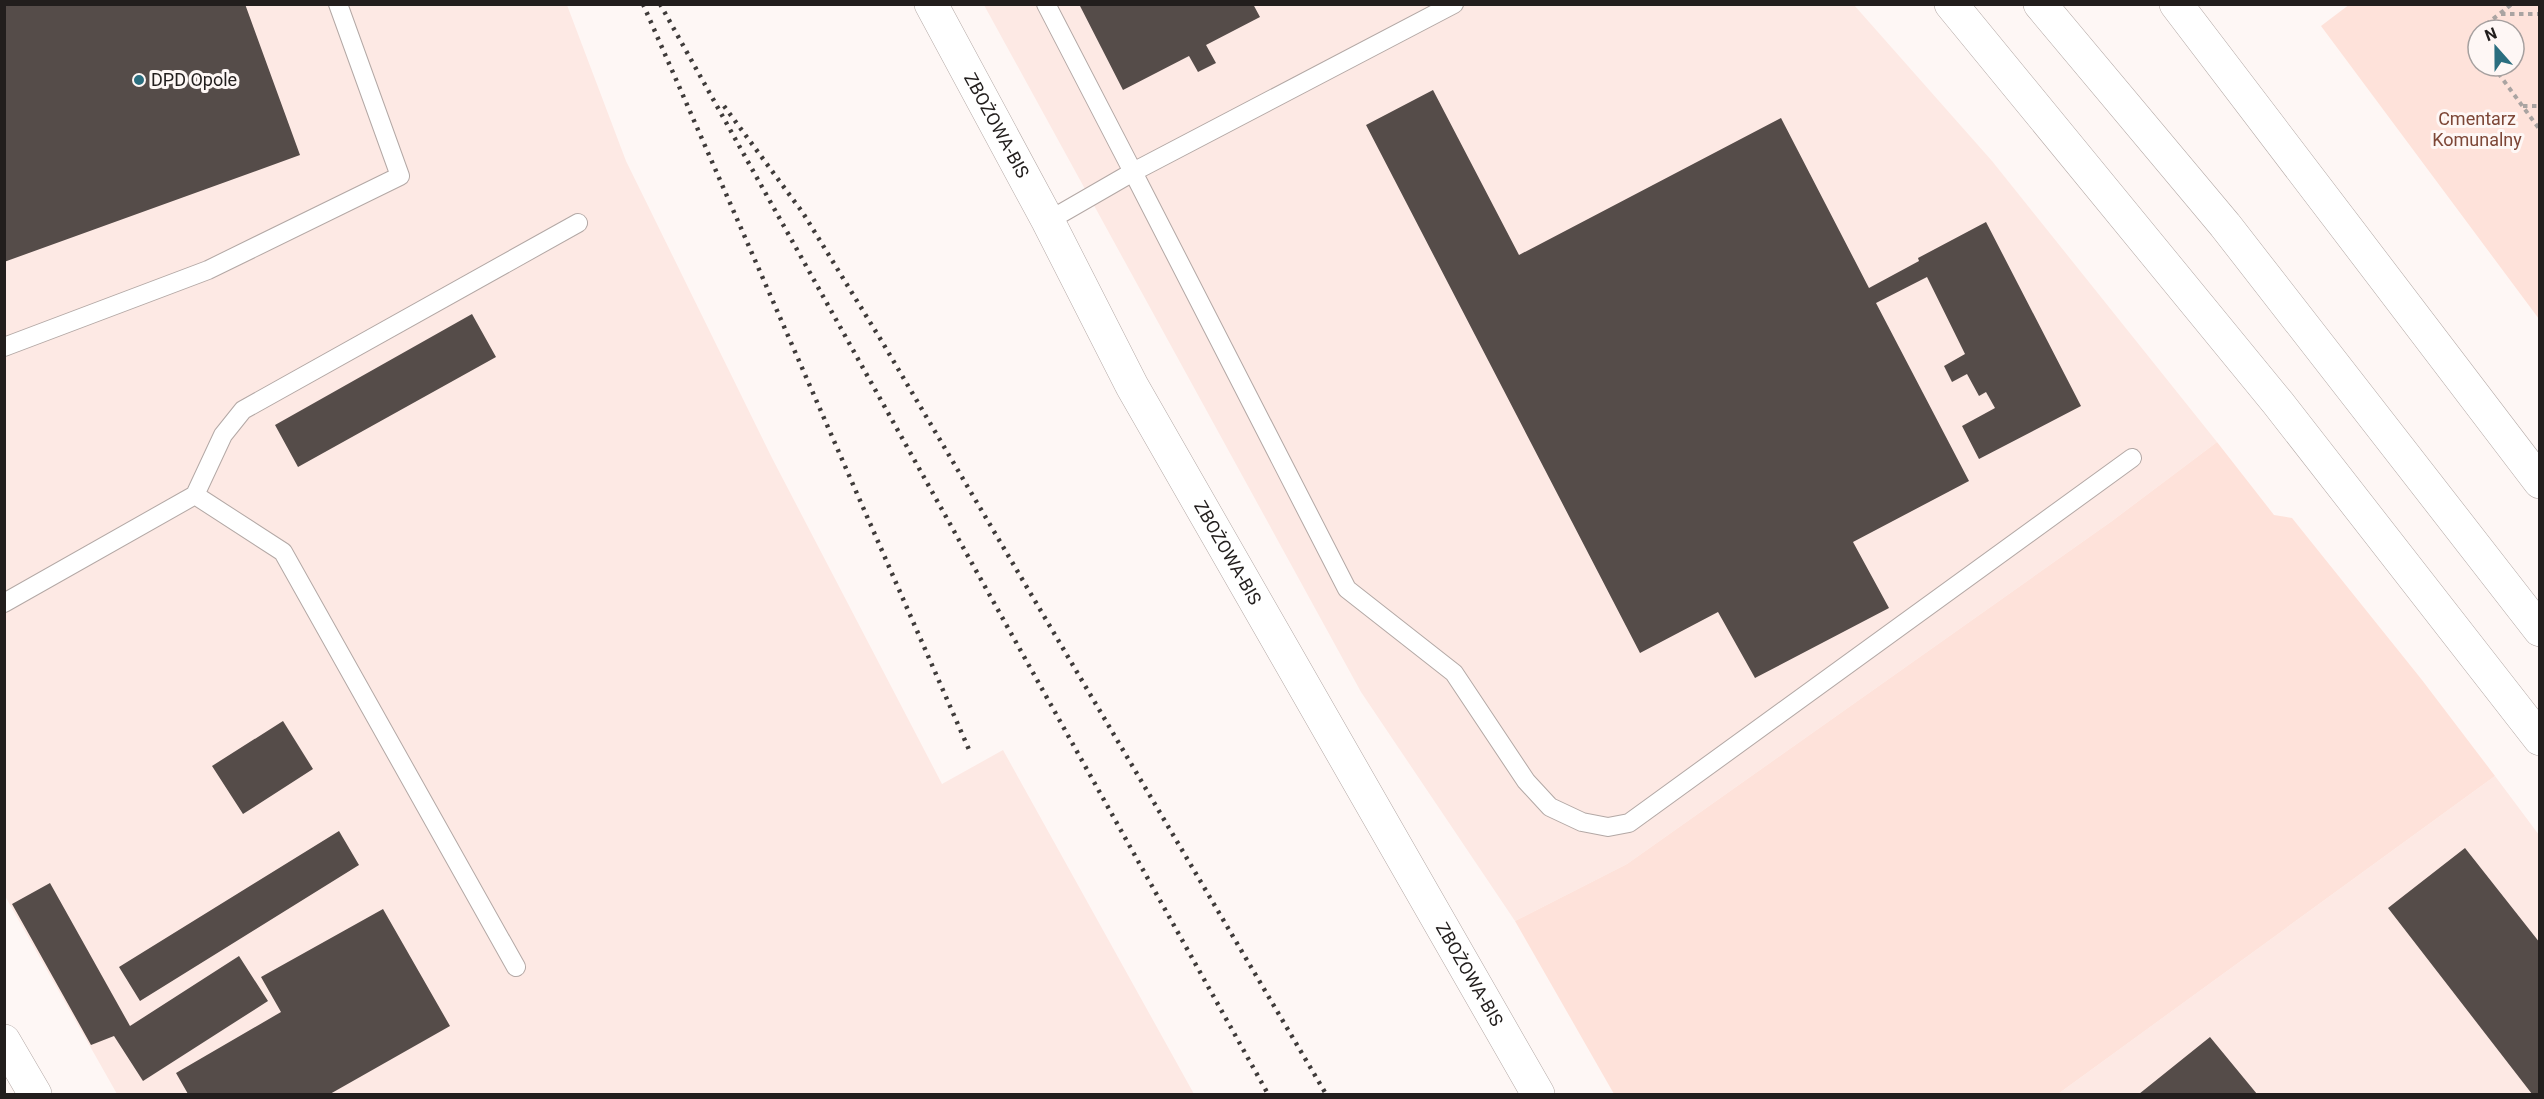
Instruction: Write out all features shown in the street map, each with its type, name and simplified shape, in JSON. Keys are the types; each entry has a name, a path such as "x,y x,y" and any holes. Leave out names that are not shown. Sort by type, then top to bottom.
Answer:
{"street":[{"name":"ZBOŻOWA-BIS","path":"931,4 1048,221 1132,386 1538,1095"},
{"path":"1952,4 2278,403 2540,740"},
{"path":"2040,4 2225,225 2540,630"},
{"path":"2176,4 2540,482"},
{"path":"4,1041 35,1095"}],"lane":[{"path":"4,347 208,270 400,176 338,4"},
{"path":"1046,4 1347,589 1454,673 1526,781 1550,807 1582,822 1608,827 1629,824 2132,458"},
{"path":"1048,221 1133,172 1454,4"},
{"path":"4,603 195,495 223,435 243,410 578,223"},
{"path":"195,495 284,552 516,967"}],"path":[{"path":"2494,18 2512,4"},
{"path":"2499,14 2540,14"},
{"path":"2502,78 2540,130"},
{"path":"2523,106 2540,106"}],"shaded area":[{"path":"4,5 567,5 626,161 772,458 942,784 1003,750 1194,1094 117,1094 5,896"},
{"path":"984,5 1854,5 1992,161 2217,442 2112,521 1627,864 1515,921 1361,692"},
{"path":"2495,776 2539,835 2539,1094 2058,1094"}],"green space":[{"name":"Cmentarz Komunalny","path":"2350,4 2539,5 2539,319 2321,26"},
{"path":"2217,442 2274,515 2292,518 2422,680 2495,776 2058,1094 1614,1094 1515,921 1627,864 2112,521"}],"building":[{"name":"DPD Opole","path":"4,4 245,4 300,155 4,262"},
{"path":"1079,4 1253,4 1260,17 1206,45 1216,63 1198,72 1189,56 1123,90"},
{"path":"1433,90 1519,255 1781,118 1869,288 1919,261 1918,258 1986,222 2081,406 1979,459 1962,426 1995,408 1986,392 1979,396 1967,374 1952,382 1944,366 1965,354 1927,277 1876,303 1969,481 1853,542 1889,608 1755,678 1718,612 1640,653 1366,125"},
{"path":"472,314 496,357 298,467 275,425"},
{"path":"283,721 313,769 243,814 212,766"},
{"path":"339,831 359,865 140,1001 119,967"},
{"path":"2465,848 2540,943 2540,1094 2532,1094 2388,908"},
{"path":"50,883 130,1026 239,956 268,1001 143,1081 114,1036 91,1045 12,904"},
{"path":"383,909 450,1026 330,1094 188,1094 176,1073 281,1012 261,977"},
{"path":"2210,1037 2257,1094 2139,1094"}],"railway":[{"path":"643,4 970,752"},
{"path":"660,4 1268,1094"},
{"path":"724,106 803,213 881,340 1326,1094"}],"place":[{"name":"DPD Opole","path":"139,80"}]}
